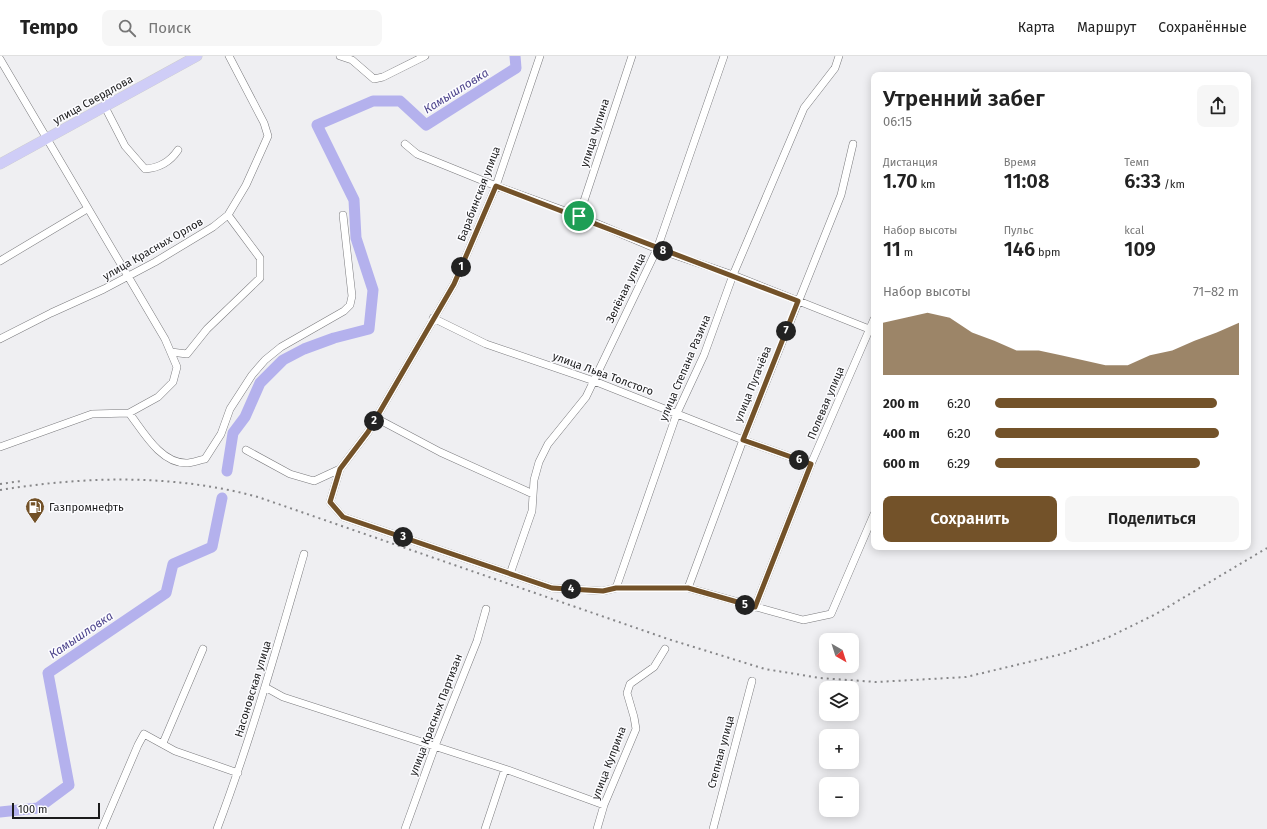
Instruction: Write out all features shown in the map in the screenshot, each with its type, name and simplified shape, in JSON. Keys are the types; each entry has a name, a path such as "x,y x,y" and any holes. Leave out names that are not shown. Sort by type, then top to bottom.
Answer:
{"main road":[{"name":"улица Свердлова","path":"0,164 197,56"}],"street":[{"name":"улица Красных Орлов","path":"0,339 51,313 104,290 173,252 183,243 213,227 228,215 237,203 266,143 267,130 229,56"},
{"path":"340,56 352,58 374,79 383,77 425,56"},
{"name":"Барабинская улица","path":"246,450 290,474 314,481 340,469 368,432 454,284 496,186 540,56"},
{"name":"улица Чупина","path":"579,216 632,56"},
{"name":"Зелёная улица","path":"510,574 528,528 532,511 534,480 548,444 563,424 579,408 586,397 657,249 724,56"},
{"name":"улица Степана Разина","path":"616,588 677,414 704,355 733,275 804,108 835,68 839,56"},
{"path":"0,59 165,339 177,367 173,382 158,397 129,413 92,414 0,447"},
{"path":"105,107 125,146 145,169 160,166 169,162 178,150"},
{"path":"405,144 416,154 496,186 579,216 657,249 733,275 871,331"},
{"name":"улица Пугачёва","path":"688,588 743,440 841,195 853,144"},
{"path":"0,261 87,209"},
{"path":"171,352 187,354 207,329 260,278 260,258 228,215"},
{"path":"129,413 157,449 171,458 186,463 205,458 221,434 230,409 252,375 266,360 280,347 344,311 350,306 352,296 343,215"},
{"name":"улица Льва Толстого","path":"433,318 486,344 525,359 594,381 743,440 811,464"},
{"name":"Полевая улица","path":"755,607 811,464 871,333"},
{"path":"376,418 440,452 533,494"},
{"path":"340,469 330,502 343,517 552,588 603,591 616,588 688,588 803,620 831,614 871,521"},
{"name":"Насоновская улица","path":"217,829 238,773 266,687 304,554"},
{"name":"улица Красных Партизан","path":"405,829 435,746 478,641 486,609"},
{"path":"163,743 203,648"},
{"name":"улица Куприна","path":"597,829 604,805 636,728 627,693 630,684 654,667 665,649"},
{"name":"Степная улица","path":"713,829 752,680"},
{"path":"266,687 283,697 505,769 604,805"},
{"path":"102,829 144,734 163,743 175,751 238,773"},
{"path":"485,829 505,769"}],"waterway":[{"name":"Камышловка","path":"227,471 233,433 245,417 260,383 283,360 304,349 334,338 369,329 373,290 356,238 354,200 317,125 373,101 400,101 426,125 516,68 515,56"},
{"name":"Камышловка","path":"0,812 38,808 69,785 48,673 166,593 173,564 212,547 222,498"}],"railway":[{"path":"0,490 65,482 130,480 194,484 258,497 668,639 765,669 820,678 876,682 966,677 1062,654 1109,637 1156,614 1267,548"},
{"path":"0,484 21,481"}],"place":[{"name":"Газпромнефть","path":"35,524"}],"route":[{"path":"496,186 579,216 657,249 733,275 798,301 743,440 811,464 755,607 688,588 616,588 603,591 552,588 343,517 330,502 340,469 368,432 454,284 496,186"}]}
